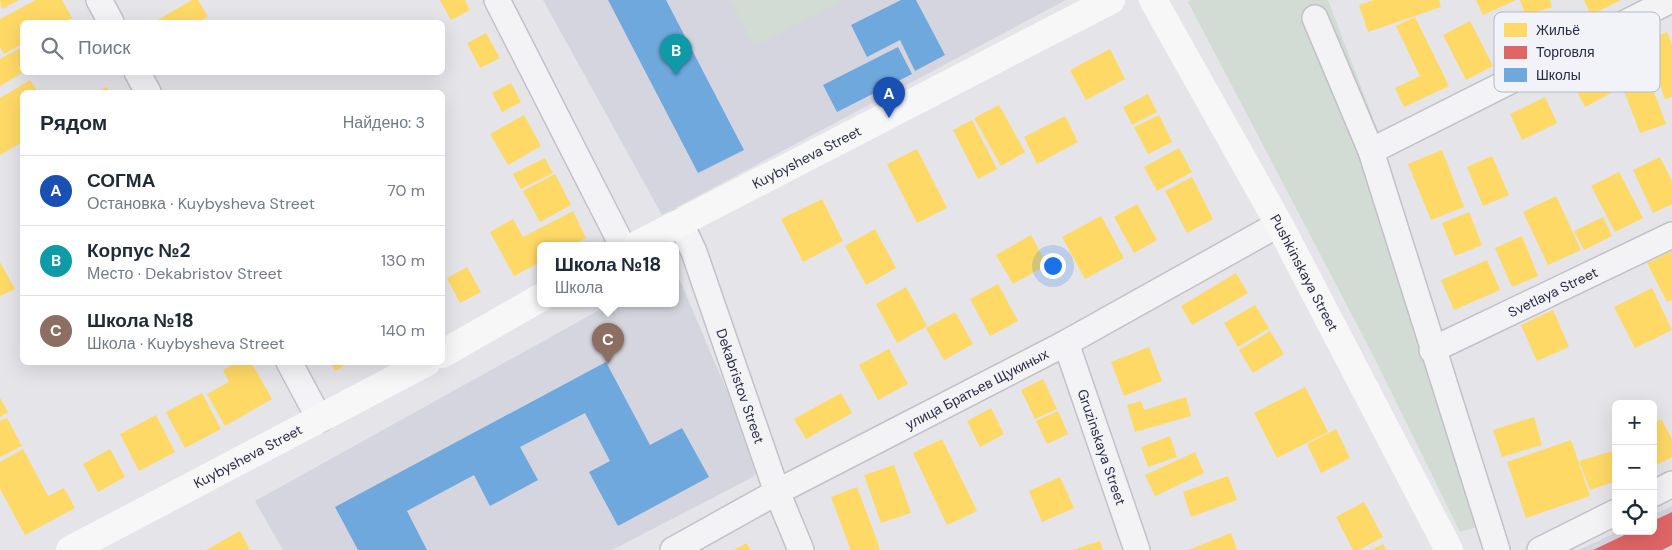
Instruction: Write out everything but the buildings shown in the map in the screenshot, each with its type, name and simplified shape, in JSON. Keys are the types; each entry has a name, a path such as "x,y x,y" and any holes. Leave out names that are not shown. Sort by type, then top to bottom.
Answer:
{"street":[{"path":"99,0 110,20"},
{"path":"497,0 620,242"},
{"name":"Kuybysheva Street","path":"643,242 1111,0"},
{"name":"Pushkinskaya Street","path":"1153,0 1279,224 1449,550"},
{"path":"1647,12 1671,0"},
{"path":"1315,18 1371,151 1432,350 1497,550"},
{"path":"139,75 147,90"},
{"path":"1371,151 1494,89"},
{"name":"Dekabristov Street","path":"680,222 694,252 777,492 801,550"},
{"name":"улица Братьев Щукиных","path":"673,550 777,492 1066,343 1279,224"},
{"name":"Svetlaya Street","path":"1432,350 1672,235"},
{"path":"445,352 537,300"},
{"name":"Gruzinskaya Street","path":"1066,343 1137,550"},
{"path":"291,365 312,405 322,419"},
{"name":"Kuybysheva Street","path":"70,550 322,419 421,365"},
{"path":"1657,492 1672,484"},
{"path":"1540,550 1612,514"}],"shaded area":[{"path":"543,0 1066,0 662,215"},
{"path":"730,0 843,0 843,1 754,46"},
{"path":"1191,0 1328,0 1384,147 1489,523 1460,532 1374,357 1188,2"},
{"path":"679,278 756,460 757,470 753,477 612,550 283,550 255,501 605,307 679,307"},
{"path":"1672,506 1672,550 1579,550 1612,534 1657,535 1657,513"}],"place":[{"name":"Корпус №2","path":"676,75"},
{"name":"СОГМА","path":"889,118"},
{"name":"Школа №18","path":"608,364"}]}
